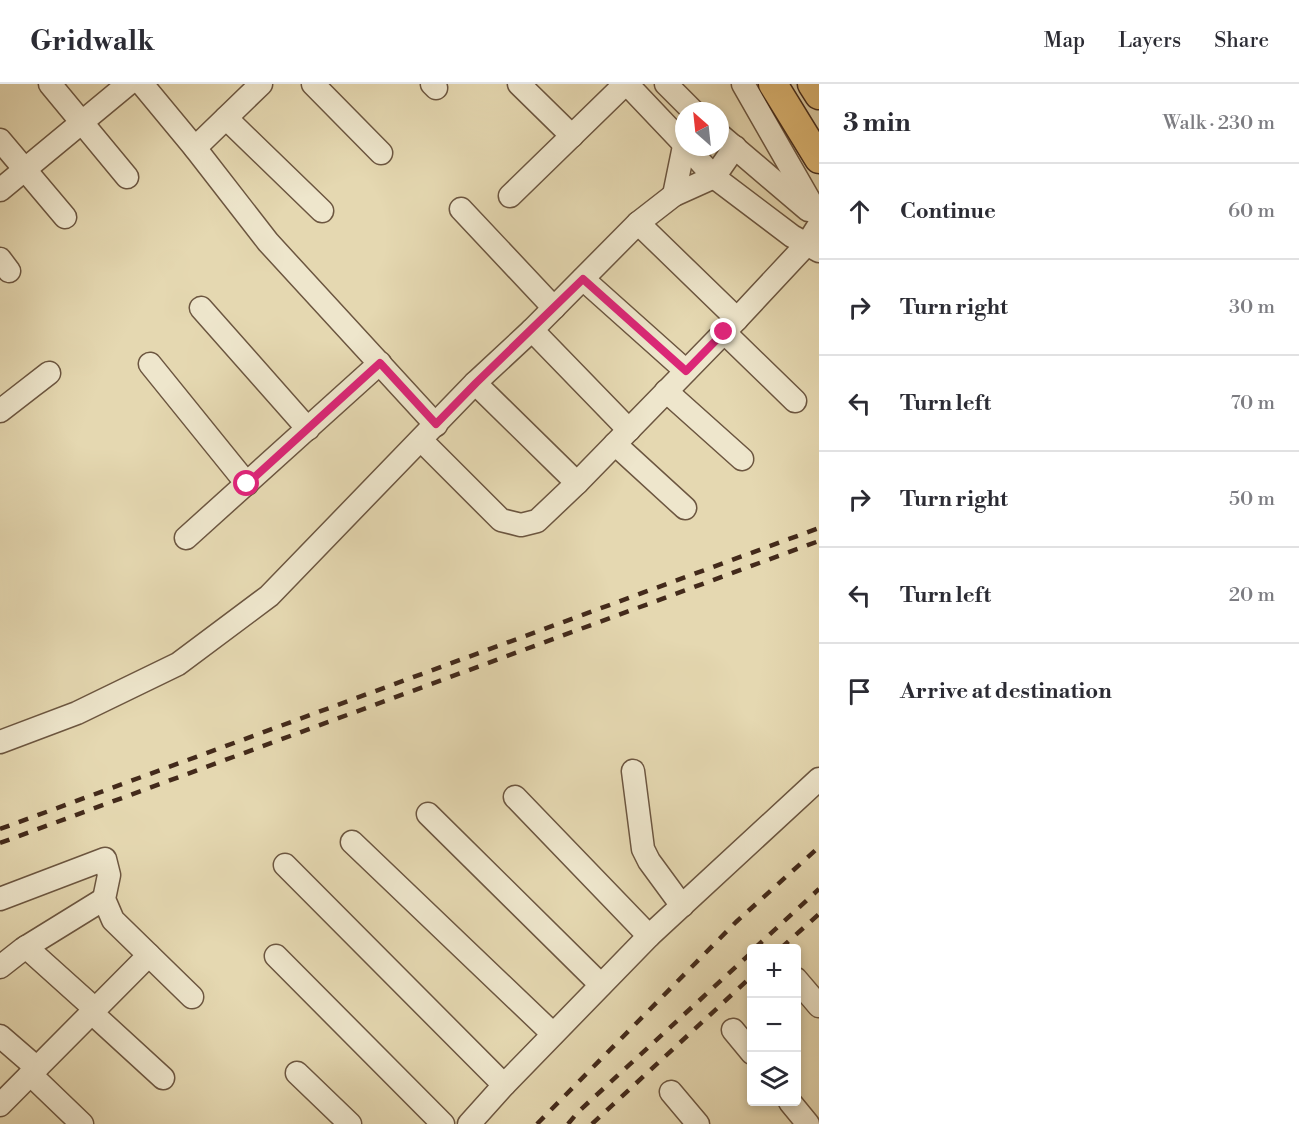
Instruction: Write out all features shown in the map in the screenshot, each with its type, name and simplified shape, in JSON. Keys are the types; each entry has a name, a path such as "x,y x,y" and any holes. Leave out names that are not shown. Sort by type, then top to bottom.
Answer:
{"main road":[{"path":"773,84 819,159"},
{"path":"812,84 819,96"}],"street":[{"path":"50,84 128,177"},
{"path":"0,190 128,84"},
{"path":"142,84 268,242 380,363 429,432 501,520 511,524 521,525 537,521 815,240"},
{"path":"195,148 261,84"},
{"path":"313,84 381,153"},
{"path":"519,84 572,136"},
{"path":"510,196 626,84 675,135"},
{"path":"666,84 684,102"},
{"path":"743,84 819,218"},
{"path":"226,118 322,211"},
{"path":"0,140 65,217"},
{"path":"729,143 819,218"},
{"path":"674,195 683,156"},
{"path":"694,156 714,177 792,236 815,240"},
{"path":"0,742 77,712 178,664 269,596 476,383 638,223 674,195 714,177 722,156"},
{"path":"461,209 554,308"},
{"path":"638,223 795,401"},
{"path":"583,279 686,371"},
{"path":"201,308 308,429"},
{"path":"532,330 685,508"},
{"path":"186,538 380,363"},
{"path":"150,364 247,484"},
{"path":"4,399 49,373"},
{"path":"476,383 577,483"},
{"path":"666,391 741,459"},
{"path":"633,771 643,849 649,861 682,906"},
{"path":"469,1124 649,936 819,779"},
{"path":"515,797 649,936"},
{"path":"428,814 602,985"},
{"path":"352,842 553,1034"},
{"path":"0,899 105,859 109,875 104,899 113,920 192,997"},
{"path":"285,865 504,1085"},
{"path":"0,967 26,947 104,899"},
{"path":"26,947 163,1078"},
{"path":"0,1104 150,955"},
{"path":"276,956 443,1124"},
{"path":"801,985 819,1006"},
{"path":"733,1030 751,1052"},
{"path":"0,1036 82,1124"},
{"path":"297,1073 350,1124"},
{"path":"671,1092 698,1124"},
{"path":"794,1106 808,1124"}],"railway":[{"path":"0,829 819,528"},
{"path":"0,843 819,541"},
{"path":"537,1124 736,922 819,847"},
{"path":"759,944 819,889"},
{"path":"785,944 819,914"},
{"path":"568,1124 578,1112 747,957"},
{"path":"592,1124 747,981"}],"route":[{"path":"247,484 380,363 436,424 583,279 686,371 724,332"}]}
